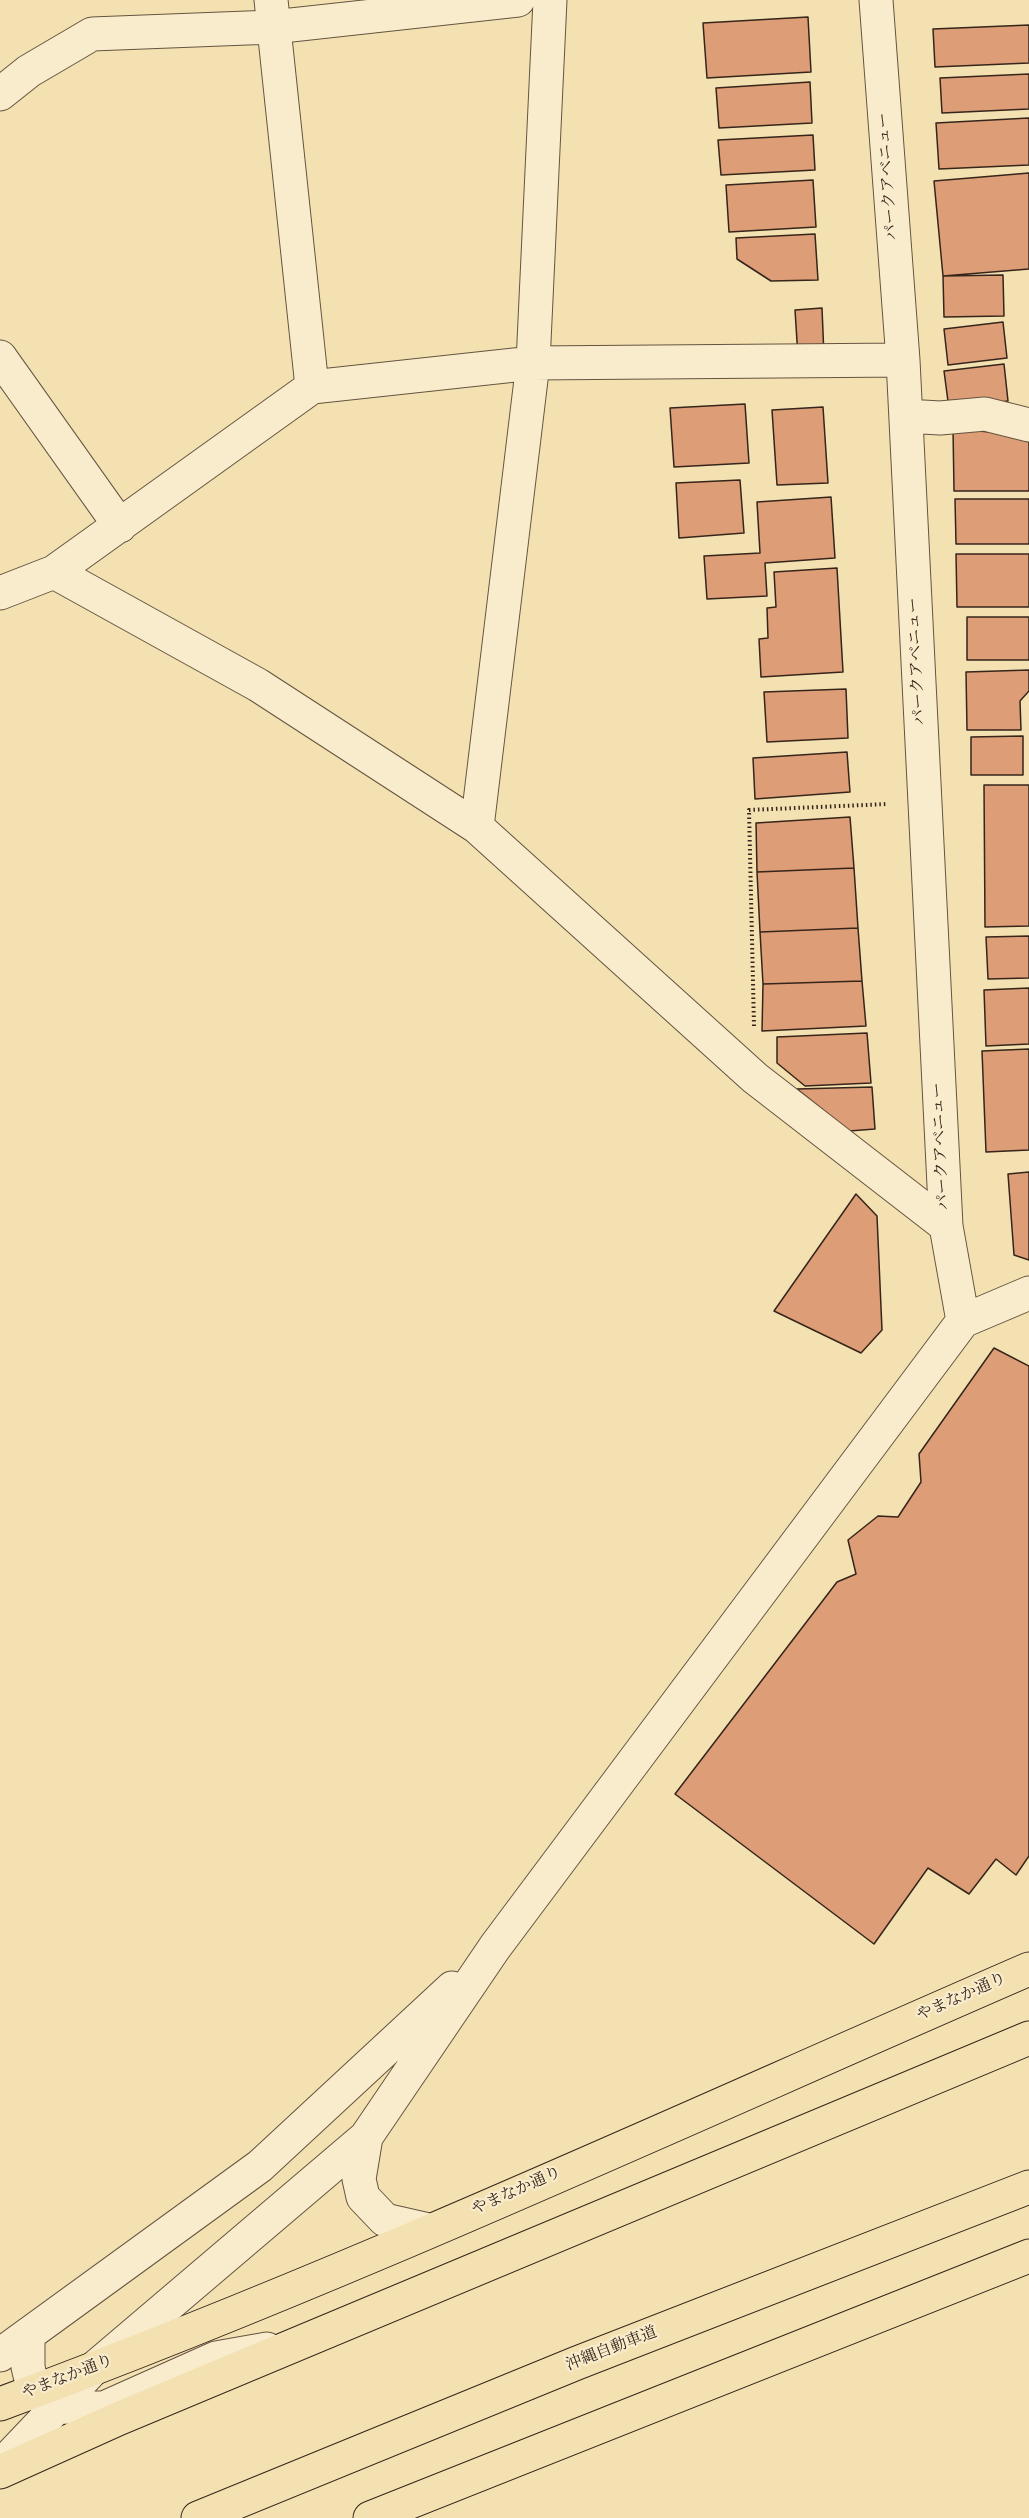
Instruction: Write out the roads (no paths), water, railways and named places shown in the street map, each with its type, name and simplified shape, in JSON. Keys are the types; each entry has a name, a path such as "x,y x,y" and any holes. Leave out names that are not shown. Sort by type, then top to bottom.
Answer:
{"main road":[{"name":"やまなか通り","path":"0,2404 45,2399 92,2370 429,2230 1029,1969"},
{"path":"0,2472 295,2344 1029,2038"},
{"name":"沖縄自動車道","path":"198,2518 577,2363 1029,2187"},
{"path":"370,2518 600,2424 1029,2256"}],"street":[{"path":"0,94 29,71 92,34 272,14 518,0"},
{"path":"477,827 533,363 550,0"},
{"name":"パークアベニュー","path":"876,0 903,360 946,1226 963,1321"},
{"path":"272,14 312,387"},
{"path":"0,357 120,526"},
{"path":"0,593 54,572 312,387 533,363 903,360"},
{"path":"906,416 940,418 985,414 1029,425"},
{"path":"54,572 258,685 477,827 755,1078 946,1226"},
{"path":"92,2370 366,2137 495,1947 963,1321 1029,1293"},
{"path":"0,2355 260,2166 495,1947"},
{"path":"366,2137 359,2179 363,2197 385,2220 429,2230"},
{"path":"28,2336 28,2367 45,2399"},
{"path":"45,2399 104,2408 216,2358 295,2344"},
{"path":"0,2468 45,2399"}]}
